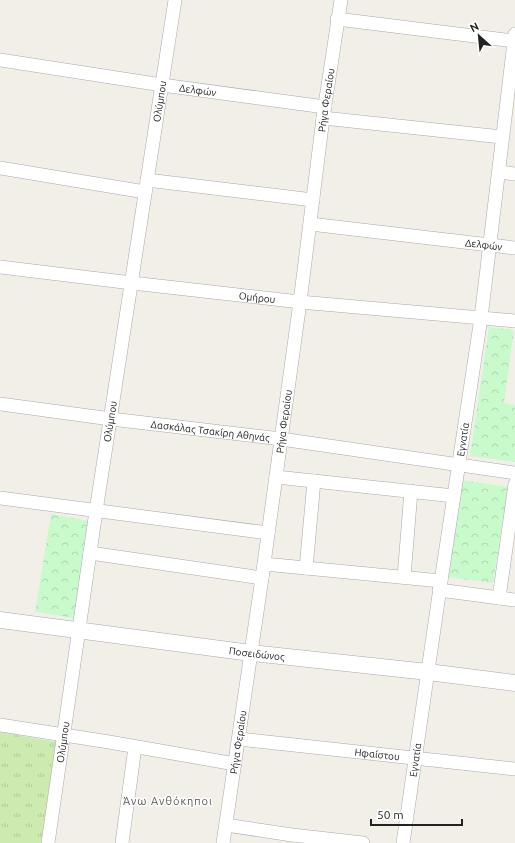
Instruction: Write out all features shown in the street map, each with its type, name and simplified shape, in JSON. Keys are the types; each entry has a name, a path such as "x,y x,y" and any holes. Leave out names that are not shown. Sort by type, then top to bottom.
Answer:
{"street":[{"name":"Ολύμπου","path":"48,843 96,511 175,0"},
{"name":"Ρήγα Φεραίου","path":"223,843 264,564 324,113 341,0"},
{"path":"337,19 515,38"},
{"name":"Εγνατία","path":"403,843 481,318 502,137 512,74 515,38"},
{"name":"Δελφών","path":"0,60 162,85 324,113 502,137"},
{"path":"0,168 146,186 313,200"},
{"path":"499,172 515,174"},
{"name":"Δελφών","path":"310,224 515,248"},
{"name":"Ομήρου","path":"0,267 300,302 515,321"},
{"name":"Δασκάλας Τσακίρη Αθηνάς","path":"0,404 281,439 515,473"},
{"path":"276,477 454,496"},
{"path":"306,568 314,481"},
{"path":"499,598 515,484"},
{"path":"404,577 411,491"},
{"path":"0,498 268,533"},
{"path":"90,553 262,578"},
{"path":"264,564 404,577 440,586 515,600"},
{"name":"Ποσειδώνος","path":"0,620 251,653 515,683"},
{"path":"0,725 63,734 235,764"},
{"name":"Ηφαίστου","path":"239,739 515,769"},
{"path":"122,843 135,747"},
{"path":"226,825 292,835 364,843"}],"green space":[{"path":"489,327 514,330 504,403 515,405 515,462 470,456"},
{"path":"461,480 508,487 493,583 447,577"},
{"path":"51,514 89,521 74,618 35,612"},
{"path":"0,732 57,742 42,843 0,843"}],"district":[{"name":"Άνω Ανθόκηποι","path":"168,801"}]}
